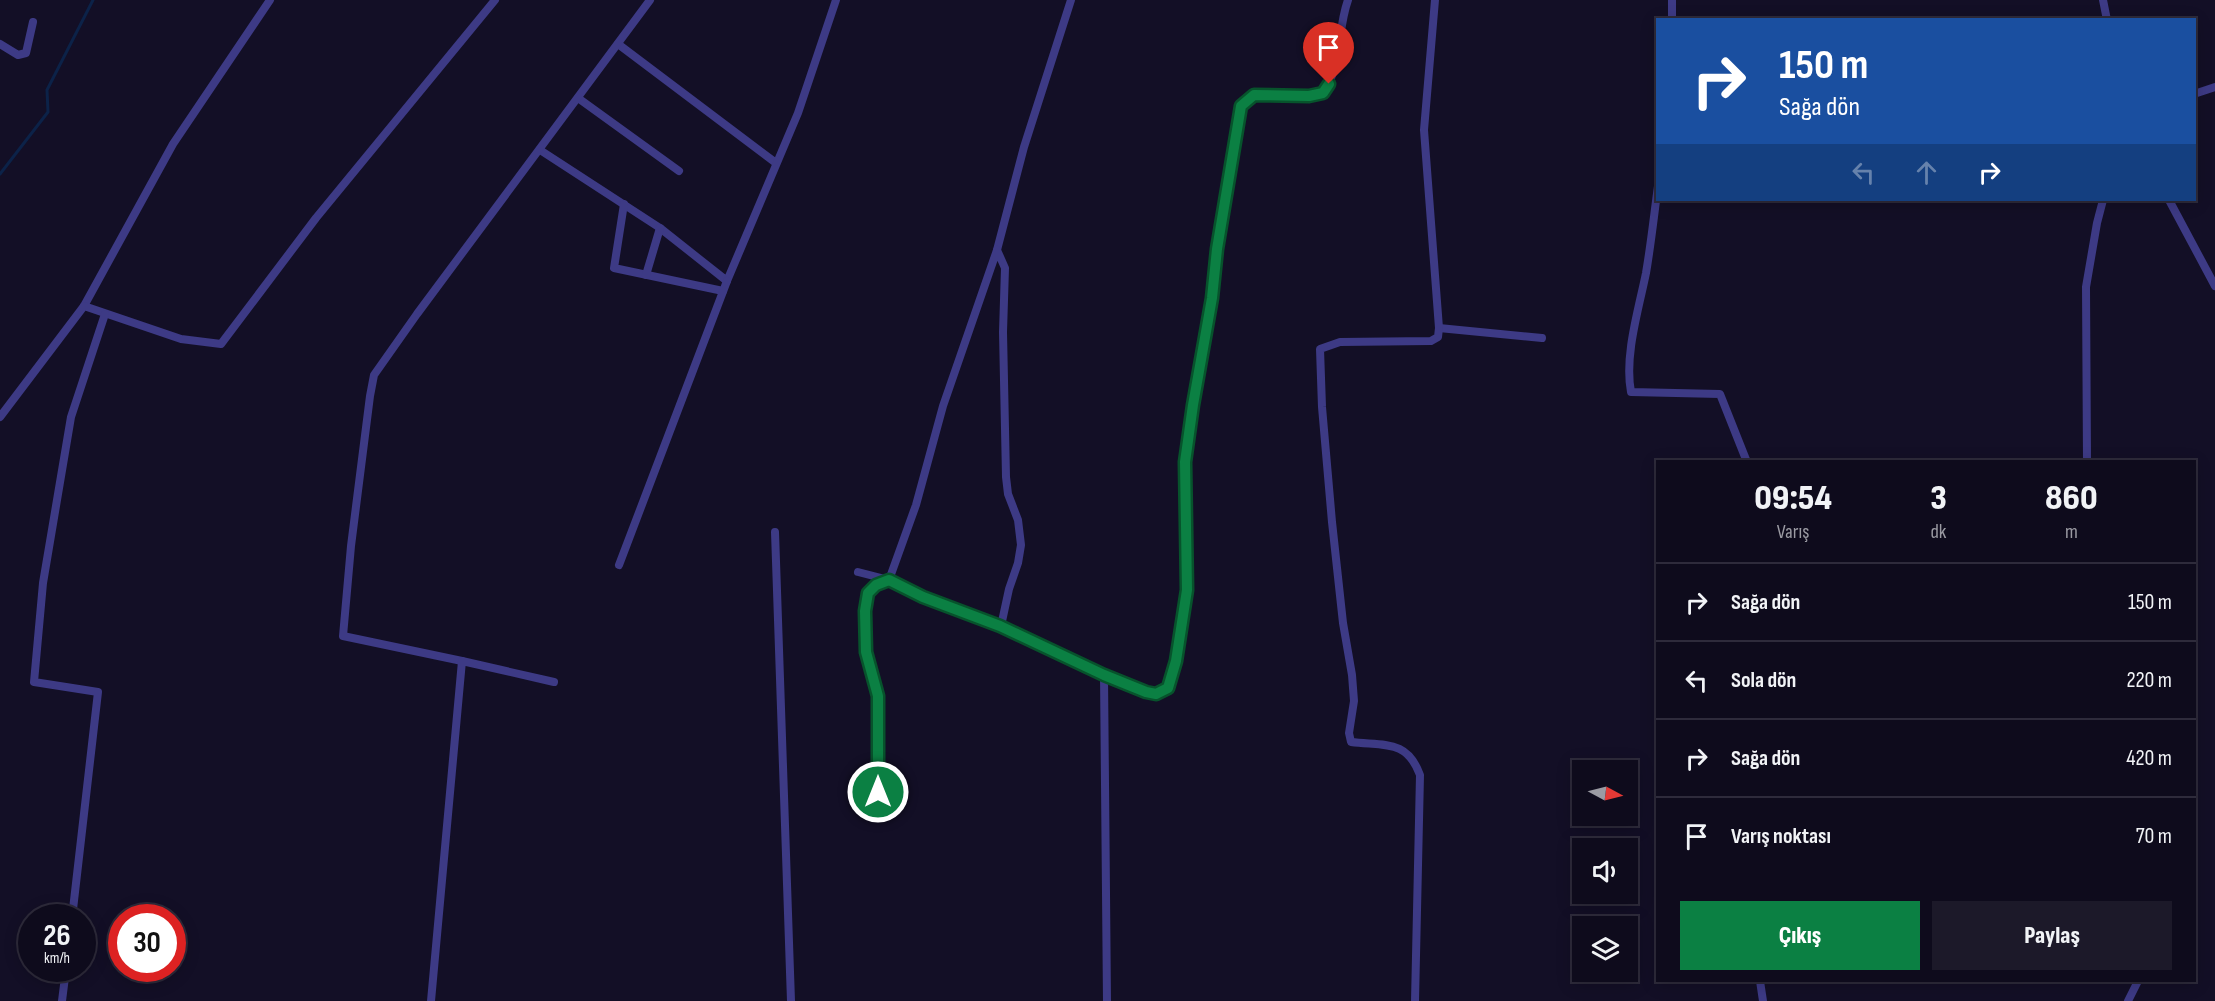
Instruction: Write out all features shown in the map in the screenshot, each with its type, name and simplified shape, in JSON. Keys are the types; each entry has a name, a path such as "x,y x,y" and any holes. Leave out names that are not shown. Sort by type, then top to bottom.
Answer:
{"street":[{"path":"0,417 84,306 173,144 270,0"},
{"path":"84,306 181,339 221,344 316,218 495,0"},
{"path":"554,682 343,636 351,546 370,396 374,375 417,314 651,0"},
{"path":"619,565 723,291 798,113 836,0"},
{"path":"878,792 878,696 866,652 865,611 868,593 876,585 889,580 916,505 943,406 996,250 1024,147 1071,0"},
{"path":"858,572 889,580 923,597 1000,626 1104,675 1146,692 1156,694 1168,688 1176,661 1187,590 1185,462 1241,106 1254,95 1309,96 1323,93 1329,84 1335,65 1348,0"},
{"path":"1414,1001 1420,775 1414,759 1400,748 1351,742 1349,733 1353,692 1332,522 1322,407 1320,349 1340,342 1431,341 1438,338 1424,130 1435,0"},
{"path":"1672,0 1672,18"},
{"path":"2103,0 2107,18"},
{"path":"0,44 18,55 26,53 33,22"},
{"path":"618,44 776,163"},
{"path":"2196,93 2215,87"},
{"path":"578,98 679,171"},
{"path":"540,150 660,228 727,281"},
{"path":"1656,200 1633,342 1630,368 1631,392 1720,394 1746,460"},
{"path":"2087,460 2086,287 2103,201"},
{"path":"2170,201 2214,281"},
{"path":"624,204 614,268 723,291"},
{"path":"646,275 660,228"},
{"path":"996,250 1005,268 1003,342 1006,477 1008,494 1021,534 1018,563 1000,626"},
{"path":"74,904 98,692 34,682 43,584 70,417 105,314"},
{"path":"1439,328 1542,338"},
{"path":"775,532 791,1001"},
{"path":"431,1001 462,661"},
{"path":"1104,675 1107,1001"},
{"path":"62,1001 64,982"},
{"path":"1761,982 1763,1001"},
{"path":"2128,1001 2138,982"}],"waterway":[{"path":"0,174 48,112 47,90 93,0"}],"route":[{"path":"878,792 878,696 866,652 865,611 868,593 876,585 889,580 923,597 1000,626 1104,675 1146,692 1156,694 1168,688 1176,661 1187,590 1185,462 1241,106 1254,95 1309,96 1323,93 1329,84"}]}
